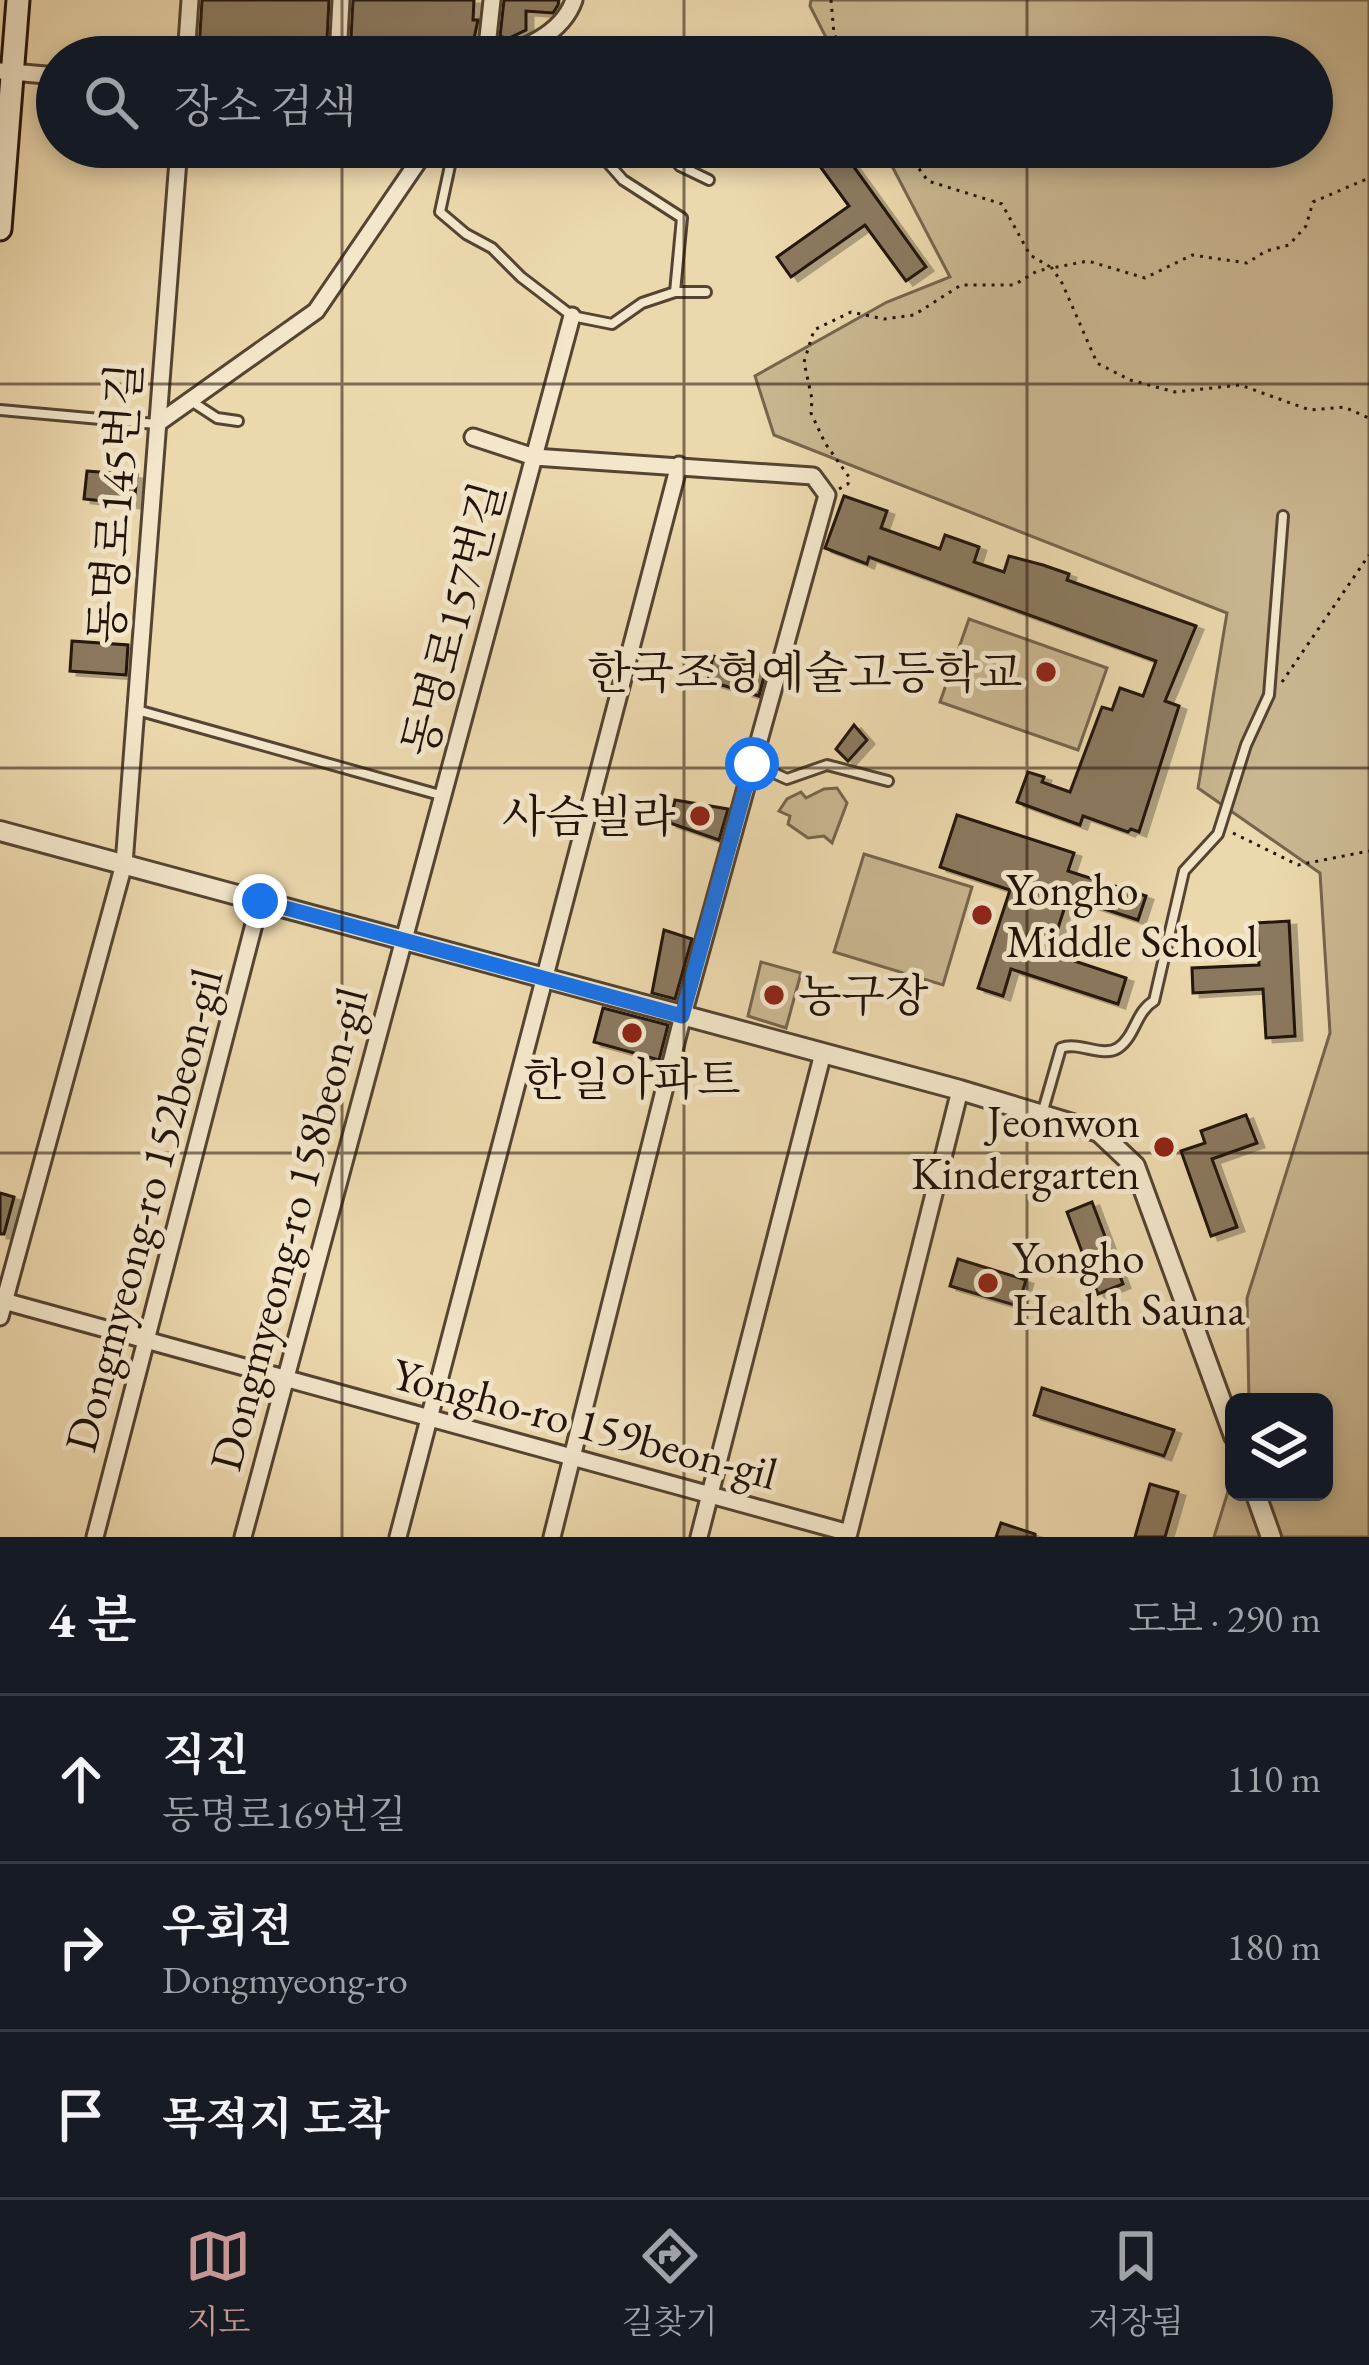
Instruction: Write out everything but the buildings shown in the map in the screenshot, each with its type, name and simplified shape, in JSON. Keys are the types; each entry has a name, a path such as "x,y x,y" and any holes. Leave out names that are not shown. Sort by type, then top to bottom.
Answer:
{"main road":[{"path":"0,229 6,72 18,0"}],"street":[{"path":"187,36 190,0"},
{"path":"339,36 341,0"},
{"path":"489,36 492,0"},
{"path":"540,36 568,17 574,0"},
{"path":"6,72 36,74"},
{"name":"동명로145번길","path":"1,1306 124,864 177,168"},
{"path":"158,424 316,311 414,168"},
{"name":"동명로157번길","path":"403,940 572,316"},
{"path":"473,437 534,457 813,476 827,495 682,1016 552,1537"},
{"path":"398,1537 679,465"},
{"path":"0,831 960,1090 1099,1132 1135,1166 1225,1411"},
{"name":"Dongmyeong-ro 152beon-gil","path":"95,1537 260,901"},
{"name":"Dongmyeong-ro 158beon-gil","path":"243,1537 403,940"},
{"path":"699,1537 823,1053"},
{"name":"Yongho-ro 159beon-gil","path":"1,1306 146,1340 849,1533 960,1090"},
{"path":"1258,1501 1271,1537"}],"lane":[{"path":"449,168 440,212 492,248 572,316 612,324 642,303 675,292 706,292"},
{"path":"612,168 682,218 675,292"},
{"path":"684,168 710,180"},
{"path":"191,401 217,418 238,421"},
{"path":"0,410 158,424"},
{"path":"1042,1115 1060,1048 1073,1043 1110,1052 1122,1046 1145,1006 1154,1001 1184,871 1212,843 1222,825 1246,745 1269,695 1283,516"},
{"path":"135,710 442,796"},
{"path":"752,764 788,779 827,765 888,781"}],"path":[{"path":"831,0 834,36"},
{"path":"918,168 928,181 1001,204 1030,255 1052,268 1062,283 1097,363 1130,380 1175,392 1240,385 1310,410 1344,406 1369,418"},
{"path":"827,495 848,484 849,478 811,413 804,362 814,330 851,312 884,319 914,315 961,285 1014,285 1036,271 1088,262 1144,278 1192,255 1247,262 1289,245 1306,226 1313,202 1369,178"},
{"path":"1269,695 1369,555"},
{"path":"1222,825 1298,865 1369,851"}],"shaded area":[{"path":"811,0 1369,0 1369,1537 1214,1537 1225,1501 1333,1501 1333,1393 1249,1393 1247,1298 1330,1033 1320,873 1198,788 1227,613 774,435 755,376 887,302 950,277 893,168 1333,168 1333,36 825,36"},
{"path":"969,619 1107,668 1078,750 940,702"},
{"path":"837,788 847,803 832,843 824,836 808,838 788,824 790,816 779,811 787,799 801,792 806,798"},
{"path":"864,854 972,887 943,985 834,952"},
{"name":"농구장","path":"761,962 801,973 786,1028 748,1016"}],"place":[{"name":"한국조형예술고등학교","path":"1046,672"},
{"name":"사슴빌라","path":"700,816"},
{"name":"Yongho Middle School","path":"982,915"},
{"name":"농구장","path":"774,995"},
{"name":"한일아파트","path":"632,1033"},
{"name":"Jeonwon Kindergarten","path":"1164,1147"},
{"name":"Yongho Health Sauna","path":"988,1283"}],"route":[{"path":"260,901 682,1016 752,764"}]}
